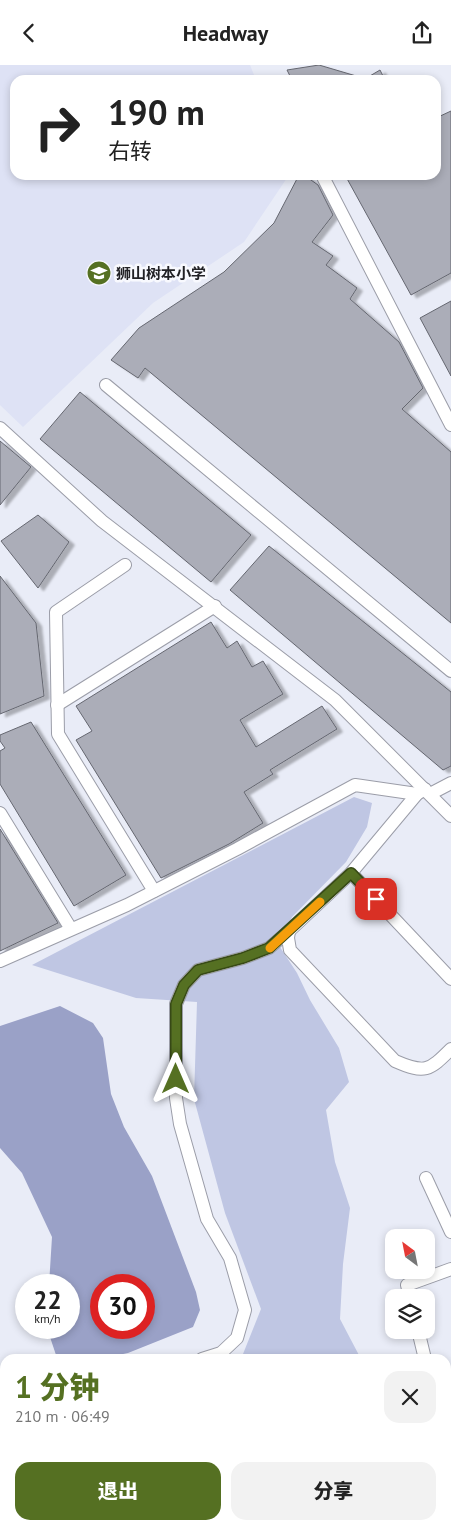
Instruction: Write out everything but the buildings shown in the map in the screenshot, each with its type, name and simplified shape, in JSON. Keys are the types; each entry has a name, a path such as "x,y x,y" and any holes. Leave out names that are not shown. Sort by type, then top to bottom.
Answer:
{"street":[{"path":"325,180 451,425"},
{"path":"106,385 451,671"},
{"path":"0,428 102,521 335,700 424,792 451,816"},
{"path":"125,565 56,612 58,735 154,891"},
{"path":"58,705 215,606"},
{"path":"0,961 154,891 356,785 424,792 451,783"},
{"path":"218,1354 237,1338 245,1311 230,1258 207,1219 180,1124 176,1098 176,1004 184,985 198,970 243,958 269,948 289,931 351,873 424,792"},
{"path":"0,813 71,929"},
{"path":"351,873 451,979"},
{"path":"289,931 290,950 396,1061 412,1069 425,1069 434,1065 451,1049"},
{"path":"426,1178 451,1233"},
{"path":"408,1289 407,1285 451,1269"},
{"path":"420,1339 424,1354"}],"shaded area":[{"name":"狮山树本小学","path":"0,65 250,65 254,75 10,75 10,180 286,180 244,242 153,303 23,427 0,405"},
{"path":"354,797 372,803 367,827 346,862 292,917 280,947 297,973 310,1000 339,1048 349,1082 326,1110 335,1162 350,1208 343,1264 340,1319 358,1354 243,1354 261,1309 225,1213 194,1099 197,1002 136,998 32,965"},
{"path":"60,1006 93,1023 103,1038 111,1094 124,1127 152,1176 196,1292 200,1310 193,1327 123,1354 56,1354 51,1339 80,1339 80,1274 50,1274 52,1237 22,1173 0,1148 0,1026"}],"slow traffic":[{"path":"270,948 320,902"}],"place":[{"name":"狮山树本小学","path":"99,273"}],"route":[{"path":"176,1079 176,1004 184,985 198,970 243,958 269,948 351,873 376,899"}]}
